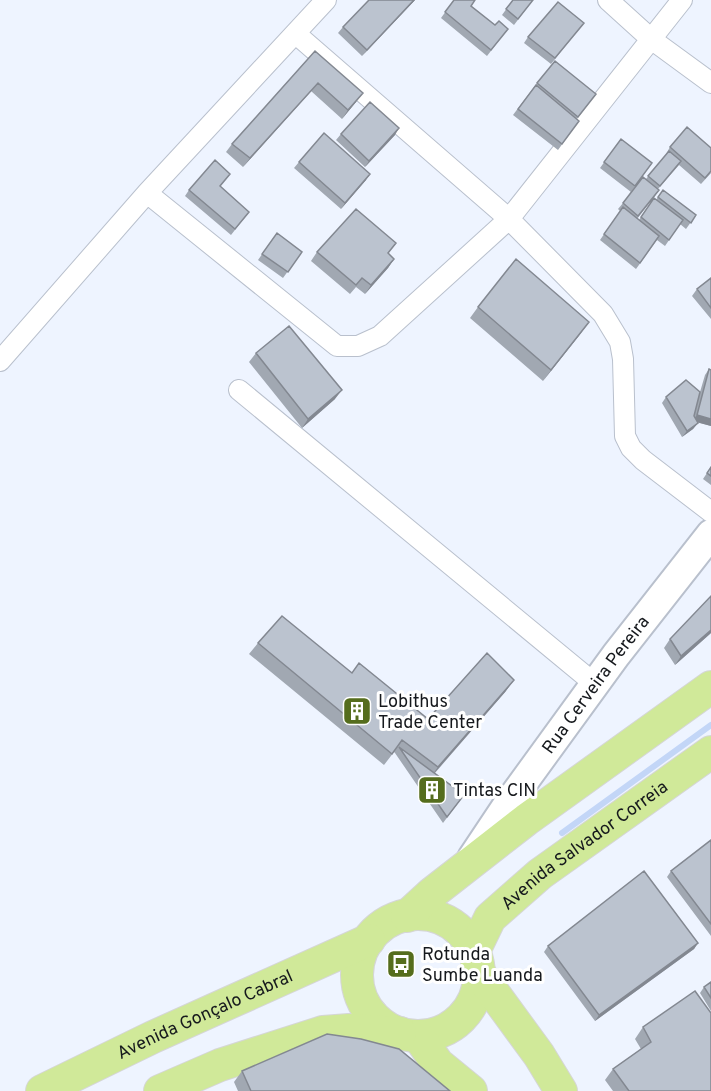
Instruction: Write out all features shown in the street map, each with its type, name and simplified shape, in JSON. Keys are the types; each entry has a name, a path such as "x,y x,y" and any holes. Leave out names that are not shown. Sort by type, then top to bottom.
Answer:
{"main road":[{"name":"Rua Cerveira Pereira","path":"464,869 512,798 595,684 711,534"},
{"path":"407,916 431,894 526,820 711,687"},
{"name":"Avenida Salvador Correia","path":"476,962 490,918 540,874 711,752"},
{"path":"471,1091 438,1064 409,1035 380,1023 365,1005 357,972 363,949 369,939 386,924 407,916 430,916 441,919 461,932 476,962 561,1091"},
{"name":"Avenida Gonçalo Cabral","path":"42,1091 153,1037 369,939"},
{"path":"160,1091 220,1065 322,1032 349,1030 409,1035 442,1031 462,1018 475,997 476,962"}],"street":[{"path":"0,361 147,193 326,0"},
{"path":"608,0 651,39 711,83"},
{"path":"147,193 337,346 358,346 380,336 509,219 682,0"},
{"path":"296,34 509,219 603,314 620,342 623,359 625,436 631,448 711,512"},
{"path":"239,390 595,684"}],"building":[{"path":"369,0 414,0 367,50 343,27"},
{"path":"454,0 475,0 471,6 495,25 499,21 508,29 491,50 445,12"},
{"path":"513,0 533,0 518,19 506,9"},
{"path":"558,2 584,23 555,58 528,37"},
{"path":"315,51 363,93 348,110 318,83 250,158 232,144"},
{"path":"555,61 596,94 578,117 537,83"},
{"path":"536,85 579,121 562,144 518,109"},
{"path":"370,102 399,128 369,161 341,134"},
{"path":"687,127 711,148 711,171 705,178 670,147"},
{"path":"324,133 370,174 345,203 299,162"},
{"path":"621,139 652,163 635,186 604,162"},
{"path":"669,151 681,161 660,186 648,176"},
{"path":"215,160 230,174 220,186 249,212 235,229 189,190"},
{"path":"643,177 659,190 638,216 623,203"},
{"path":"663,190 696,215 691,223 658,197"},
{"path":"654,198 683,220 669,240 641,217"},
{"path":"623,207 659,236 640,263 604,234"},
{"path":"356,209 396,243 388,253 394,259 371,285 362,278 356,285 317,252"},
{"path":"277,233 302,252 288,272 262,254"},
{"path":"516,259 589,322 551,370 478,307"},
{"path":"711,278 711,308 697,289"},
{"path":"289,326 342,390 308,419 256,353"},
{"path":"709,369 711,370 711,419 697,415"},
{"path":"686,380 700,392 694,416 698,423 687,431 666,397"},
{"path":"711,596 711,630 681,656 670,639"},
{"name":"Lobithus Trade Center","path":"282,616 352,673 359,663 428,719 487,653 514,680 438,767 402,740 392,754 258,643"},
{"path":"399,747 464,795 447,817"},
{"path":"711,840 711,924 671,871"},
{"path":"644,871 698,943 599,1015 548,946"},
{"path":"711,982 711,998 704,987"},
{"path":"695,991 711,1013 711,1091 629,1091 613,1069 651,1042 643,1027"},
{"path":"327,1034 361,1039 399,1049 450,1091 251,1091 242,1071"}],"waterway":[{"path":"562,833 711,725"}],"place":[{"name":"Lobithus Trade Center","path":"357,711"},
{"name":"Tintas CIN","path":"432,790"},
{"name":"Rotunda Sumbe Luanda","path":"401,964"}]}
